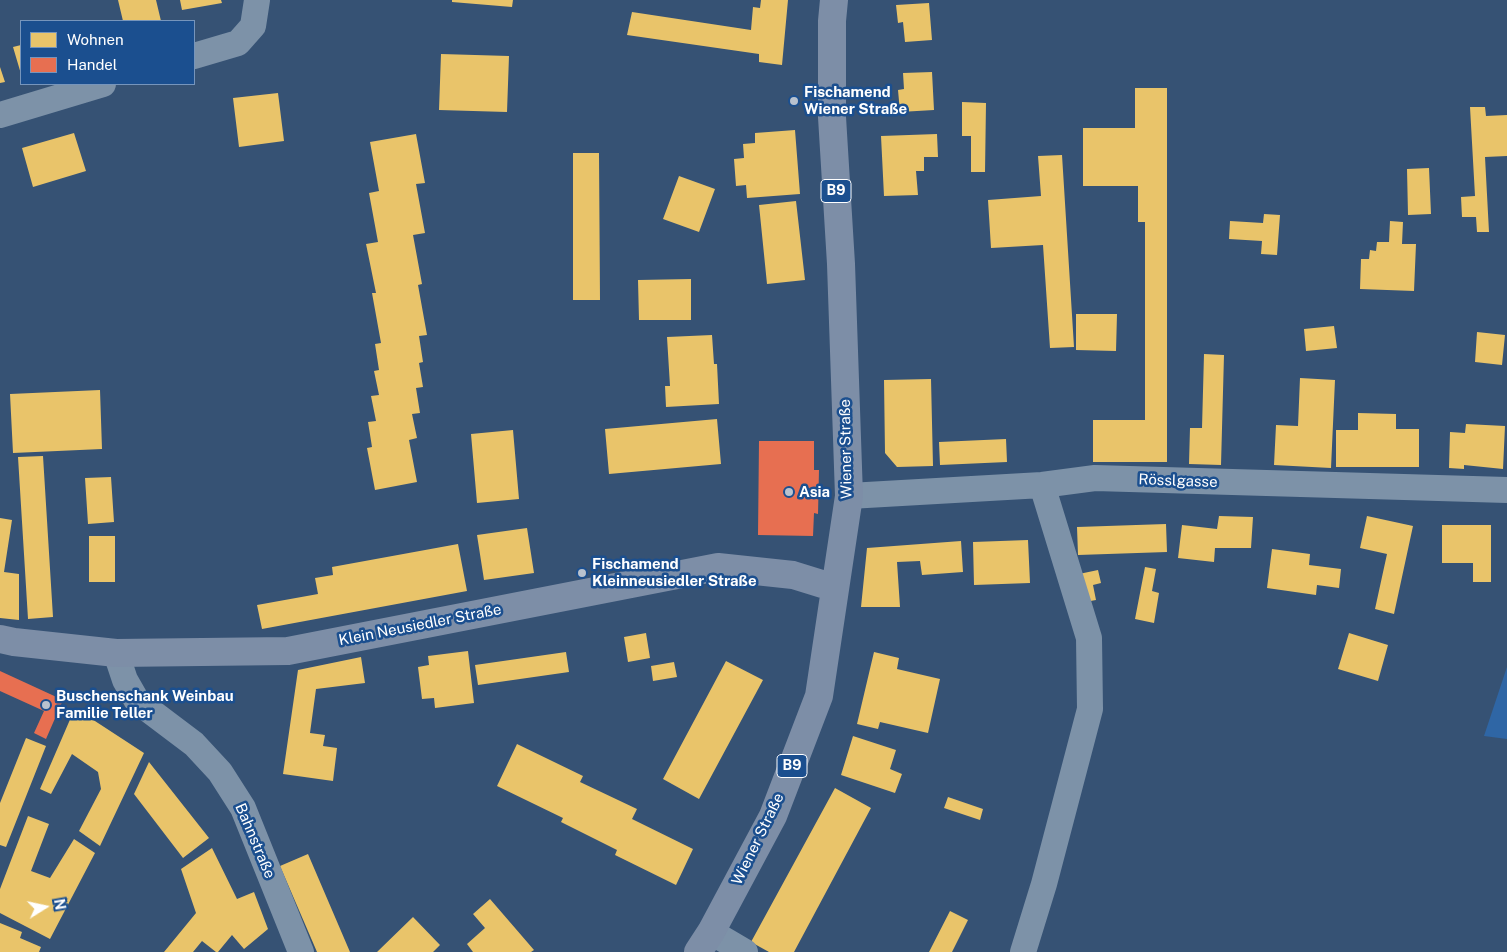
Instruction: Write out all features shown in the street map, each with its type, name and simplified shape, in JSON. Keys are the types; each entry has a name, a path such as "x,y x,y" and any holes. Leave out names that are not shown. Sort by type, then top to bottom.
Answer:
{"main road":[{"name":"Wiener Straße","path":"705,942 773,816 819,696 849,496 841,264 832,116 832,21 834,0"},
{"name":"Klein Neusiedler Straße","path":"0,639 116,653 288,651 718,567 792,575 835,588"}],"street":[{"path":"195,56 238,43 253,26 257,0"},
{"path":"0,115 100,85"},
{"name":"Rösslgasse","path":"849,496 1042,485 1095,478 1507,490"},
{"path":"1023,952 1044,884 1090,709 1089,638 1042,485"},
{"name":"Bahnstraße","path":"116,653 125,680 137,701 194,744 220,772 243,808 301,952"},
{"name":"Wiener Straße","path":"705,942 745,952"}],"shaded area":[{"path":"1507,667 1507,739 1484,736"}],"building: Wohnen":[{"path":"118,0 156,0 161,20 123,20"},
{"path":"180,0 221,0 222,3 182,10"},
{"path":"452,0 513,0 512,7 452,2"},
{"path":"761,0 788,0 782,65 759,62 759,54 627,35 632,12 751,30 753,7 760,8"},
{"path":"929,3 932,40 905,42 903,22 898,23 896,5"},
{"path":"20,45 20,71 13,47"},
{"path":"441,54 509,56 507,112 439,110"},
{"path":"0,67 5,82 0,83"},
{"path":"932,72 934,110 900,112 898,90 904,89 903,73"},
{"path":"1135,88 1167,88 1167,462 1093,462 1093,420 1145,420 1145,222 1138,222 1138,186 1083,186 1083,128 1135,128"},
{"path":"278,93 284,141 239,147 233,98"},
{"path":"962,102 986,103 985,172 971,172 971,136 962,136"},
{"path":"1470,107 1485,107 1486,116 1507,115 1507,156 1485,157 1489,232 1477,232 1476,217 1462,217 1461,197 1475,196"},
{"path":"795,130 800,194 747,198 746,185 736,186 734,159 744,158 743,144 755,143 755,133"},
{"path":"74,133 86,171 33,187 22,148"},
{"path":"416,134 425,183 416,184 425,233 413,235 422,284 418,285 427,335 419,336 423,362 419,363 423,387 416,388 420,413 412,414 417,438 409,440 417,482 375,490 367,448 372,447 368,422 376,421 371,396 379,395 374,371 379,370 375,344 381,343 372,293 376,293 366,244 378,242 369,193 379,191 370,142"},
{"path":"937,134 938,157 924,157 924,171 916,171 918,195 884,196 881,136"},
{"path":"573,153 599,153 600,300 573,300"},
{"path":"1062,155 1074,347 1050,348 1043,245 991,248 988,200 1041,196 1038,156"},
{"path":"1429,168 1431,214 1408,215 1407,169"},
{"path":"679,176 715,189 699,232 663,219"},
{"path":"796,201 805,280 767,284 759,205"},
{"path":"1264,214 1280,215 1277,255 1261,254 1262,241 1229,239 1230,221 1263,223"},
{"path":"1390,221 1403,222 1402,244 1416,244 1414,291 1360,289 1361,259 1369,259 1370,250 1376,251 1377,242 1389,242"},
{"path":"691,279 691,320 639,320 638,280"},
{"path":"1076,314 1117,314 1116,351 1076,350"},
{"path":"1334,326 1337,348 1306,351 1304,329"},
{"path":"1477,332 1505,335 1502,365 1475,362"},
{"path":"712,335 714,364 717,364 719,404 666,407 665,386 670,386 667,337"},
{"path":"1204,354 1224,355 1221,465 1189,464 1190,428 1202,428"},
{"path":"1300,378 1335,380 1331,468 1274,465 1276,425 1298,426"},
{"path":"931,379 933,466 897,467 885,453 884,380"},
{"path":"100,390 102,449 13,453 10,394"},
{"path":"1358,413 1396,414 1396,429 1419,429 1419,467 1336,467 1336,430 1358,430"},
{"path":"717,419 721,464 609,474 605,429"},
{"path":"1466,424 1505,426 1503,469 1464,465 1464,469 1449,468 1450,432 1465,433"},
{"path":"513,430 519,499 477,503 471,434"},
{"path":"1006,439 1007,462 940,465 939,442"},
{"path":"43,456 53,617 28,619 18,457"},
{"path":"111,477 114,522 88,524 85,478"},
{"path":"1219,516 1253,517 1251,548 1215,548 1214,562 1178,558 1182,525 1217,529"},
{"path":"1367,516 1413,526 1394,614 1375,609 1387,554 1360,548"},
{"path":"0,518 12,520 4,572 19,574 19,620 0,618"},
{"path":"1166,524 1167,552 1078,555 1077,527"},
{"path":"1442,525 1491,525 1491,582 1473,582 1473,563 1442,563"},
{"path":"527,528 534,573 484,580 477,535"},
{"path":"89,536 115,536 115,582 89,582"},
{"path":"1028,540 1030,583 974,585 973,542"},
{"path":"961,541 963,572 922,575 920,561 897,562 900,607 861,607 867,548"},
{"path":"458,544 467,591 262,629 257,605 318,594 315,578 333,575 332,567"},
{"path":"1272,549 1310,554 1309,565 1341,569 1339,588 1317,585 1316,595 1267,588"},
{"path":"1145,567 1156,569 1152,591 1159,593 1154,623 1135,619"},
{"path":"1098,570 1101,583 1093,585 1096,600 1085,602 1079,574"},
{"path":"646,633 650,658 628,662 624,637"},
{"path":"1349,633 1388,645 1378,681 1338,669"},
{"path":"468,651 474,703 435,708 434,698 422,699 418,667 429,665 428,656"},
{"path":"566,652 569,672 478,685 475,665"},
{"path":"874,652 899,658 897,669 940,679 928,733 880,722 878,729 857,724"},
{"path":"361,657 365,683 316,689 310,733 325,735 323,746 337,748 333,781 283,774 298,670"},
{"path":"726,661 763,680 699,799 663,779"},
{"path":"674,662 677,677 653,681 651,666"},
{"path":"75,708 144,753 100,846 79,831 101,789 98,772 72,754 51,794 40,789"},
{"path":"853,736 896,750 890,769 902,774 895,793 841,775"},
{"path":"26,738 46,746 6,847 0,845 0,803"},
{"path":"517,744 583,776 580,782 637,809 632,819 693,849 676,885 615,855 617,850 561,822 563,818 497,786"},
{"path":"149,762 209,838 183,858 134,794"},
{"path":"835,788 871,808 794,952 769,952 751,942"},
{"path":"948,797 983,809 980,820 944,808"},
{"path":"28,816 49,824 31,871 50,878 74,839 95,853 50,939 0,913 0,889"},
{"path":"212,848 237,899 254,892 268,929 244,949 232,935 218,952 202,941 193,952 164,952 196,913 181,869"},
{"path":"308,854 350,952 317,952 280,866"},
{"path":"490,899 534,950 531,952 473,952 467,944 485,928 473,914"},
{"path":"950,911 968,920 952,952 929,952"},
{"path":"413,917 440,945 433,952 377,952"},
{"path":"0,923 22,932 20,938 41,947 39,952 0,952"}],"building: Handel":[{"name":"Asia","path":"759,441 814,441 814,470 819,470 818,514 814,513 813,536 758,535"},
{"name":"Buschenschank Weinbau Familie Teller","path":"0,671 63,700 46,739 34,733 44,711 0,691"}],"place":[{"name":"Fischamend Wiener Straße","path":"794,101"},
{"name":"Asia","path":"789,492"},
{"name":"Fischamend Kleinneusiedler Straße","path":"582,573"},
{"name":"Buschenschank Weinbau Familie Teller","path":"46,705"}]}
